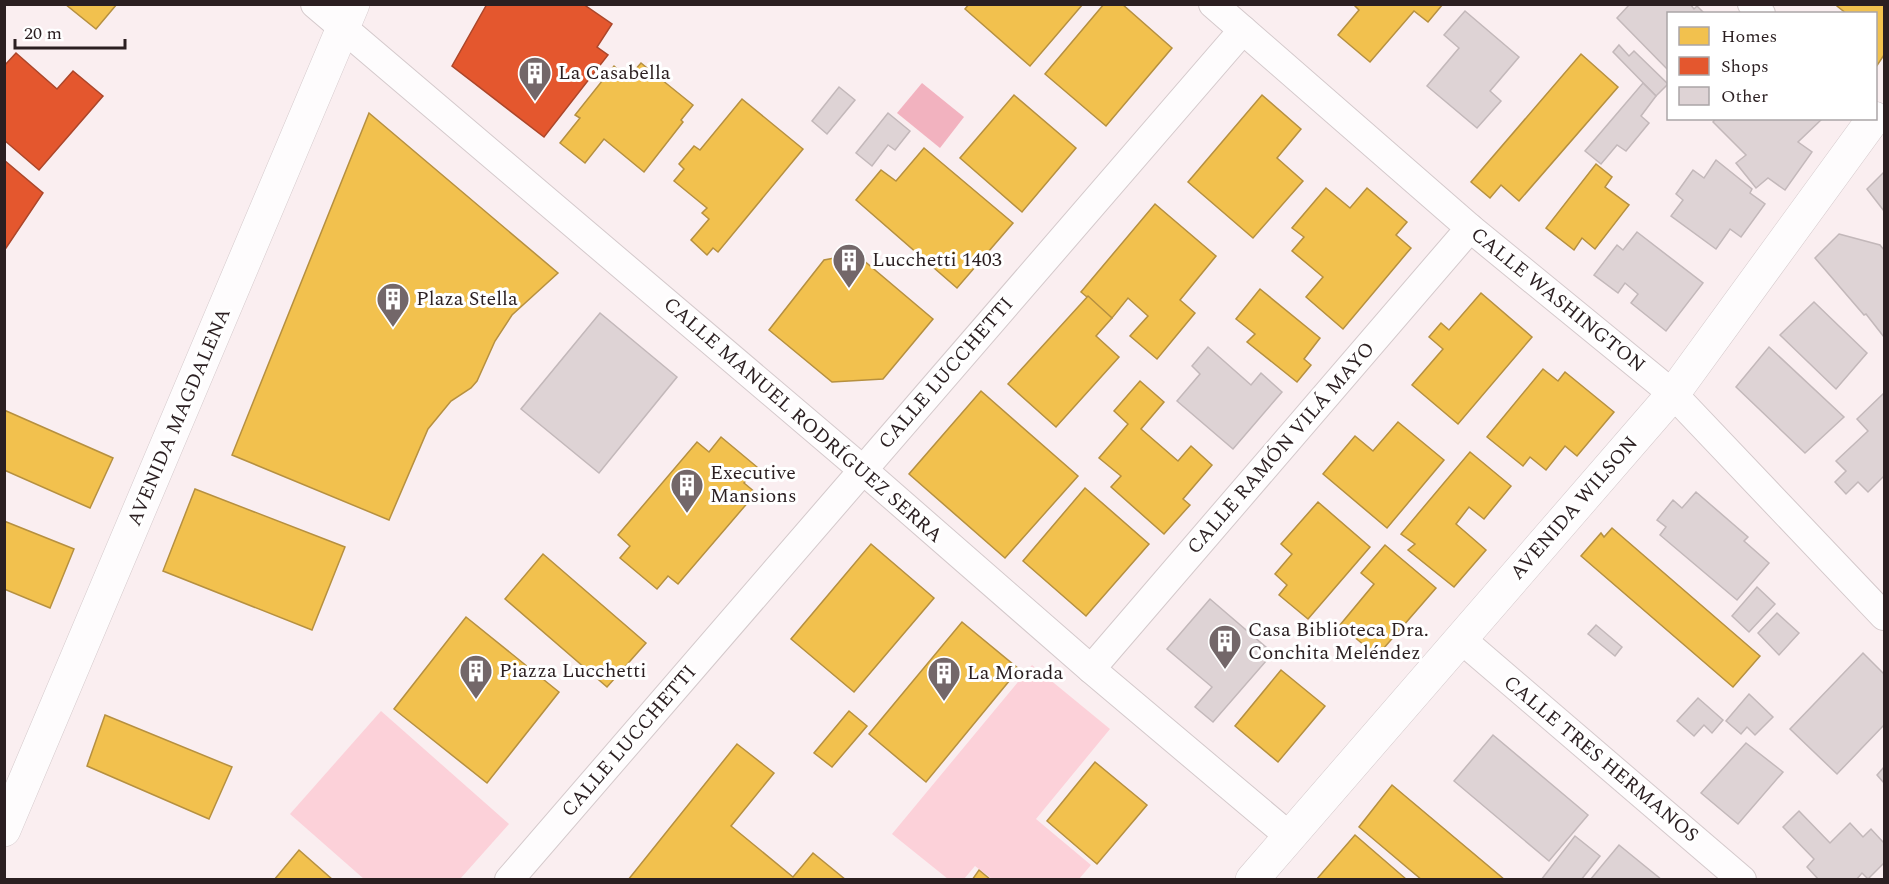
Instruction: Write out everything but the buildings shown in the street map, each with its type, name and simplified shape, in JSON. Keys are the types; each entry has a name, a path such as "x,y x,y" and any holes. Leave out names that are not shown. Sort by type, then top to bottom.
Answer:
{"street":[{"name":"CALLE MANUEL RODRÍGUEZ SERRA","path":"315,4 348,17 1091,669 1289,836"},
{"name":"CALLE WASHINGTON","path":"1213,4 1470,228 1673,394 1884,616"},
{"name":"AVENIDA MAGDALENA","path":"4,830 348,17"},
{"name":"CALLE LUCCHETTI","path":"508,879 1242,30"},
{"name":"AVENIDA WILSON","path":"1252,879 1673,394 1870,120"},
{"name":"CALLE RAMÓN VILÁ MAYO","path":"1091,669 1470,228"},
{"name":"CALLE TRES HERMANOS","path":"1461,639 1742,879"}],"shaded area":[{"path":"922,83 964,117 940,148 897,113"},
{"path":"1032,665 1110,729 1036,819 1091,865 1079,879 992,879 975,866 964,879 948,879 892,834"},
{"path":"381,711 509,824 460,879 364,879 290,814"}],"place":[{"name":"La Casabella","path":"535,102"},
{"name":"Lucchetti 1403","path":"849,289"},
{"name":"Plaza Stella","path":"393,328"},
{"name":"Executive Mansions","path":"687,514"},
{"name":"Casa Biblioteca Dra. Conchita Meléndez","path":"1225,670"},
{"name":"Piazza Lucchetti","path":"476,700"},
{"name":"La Morada","path":"944,702"}]}
